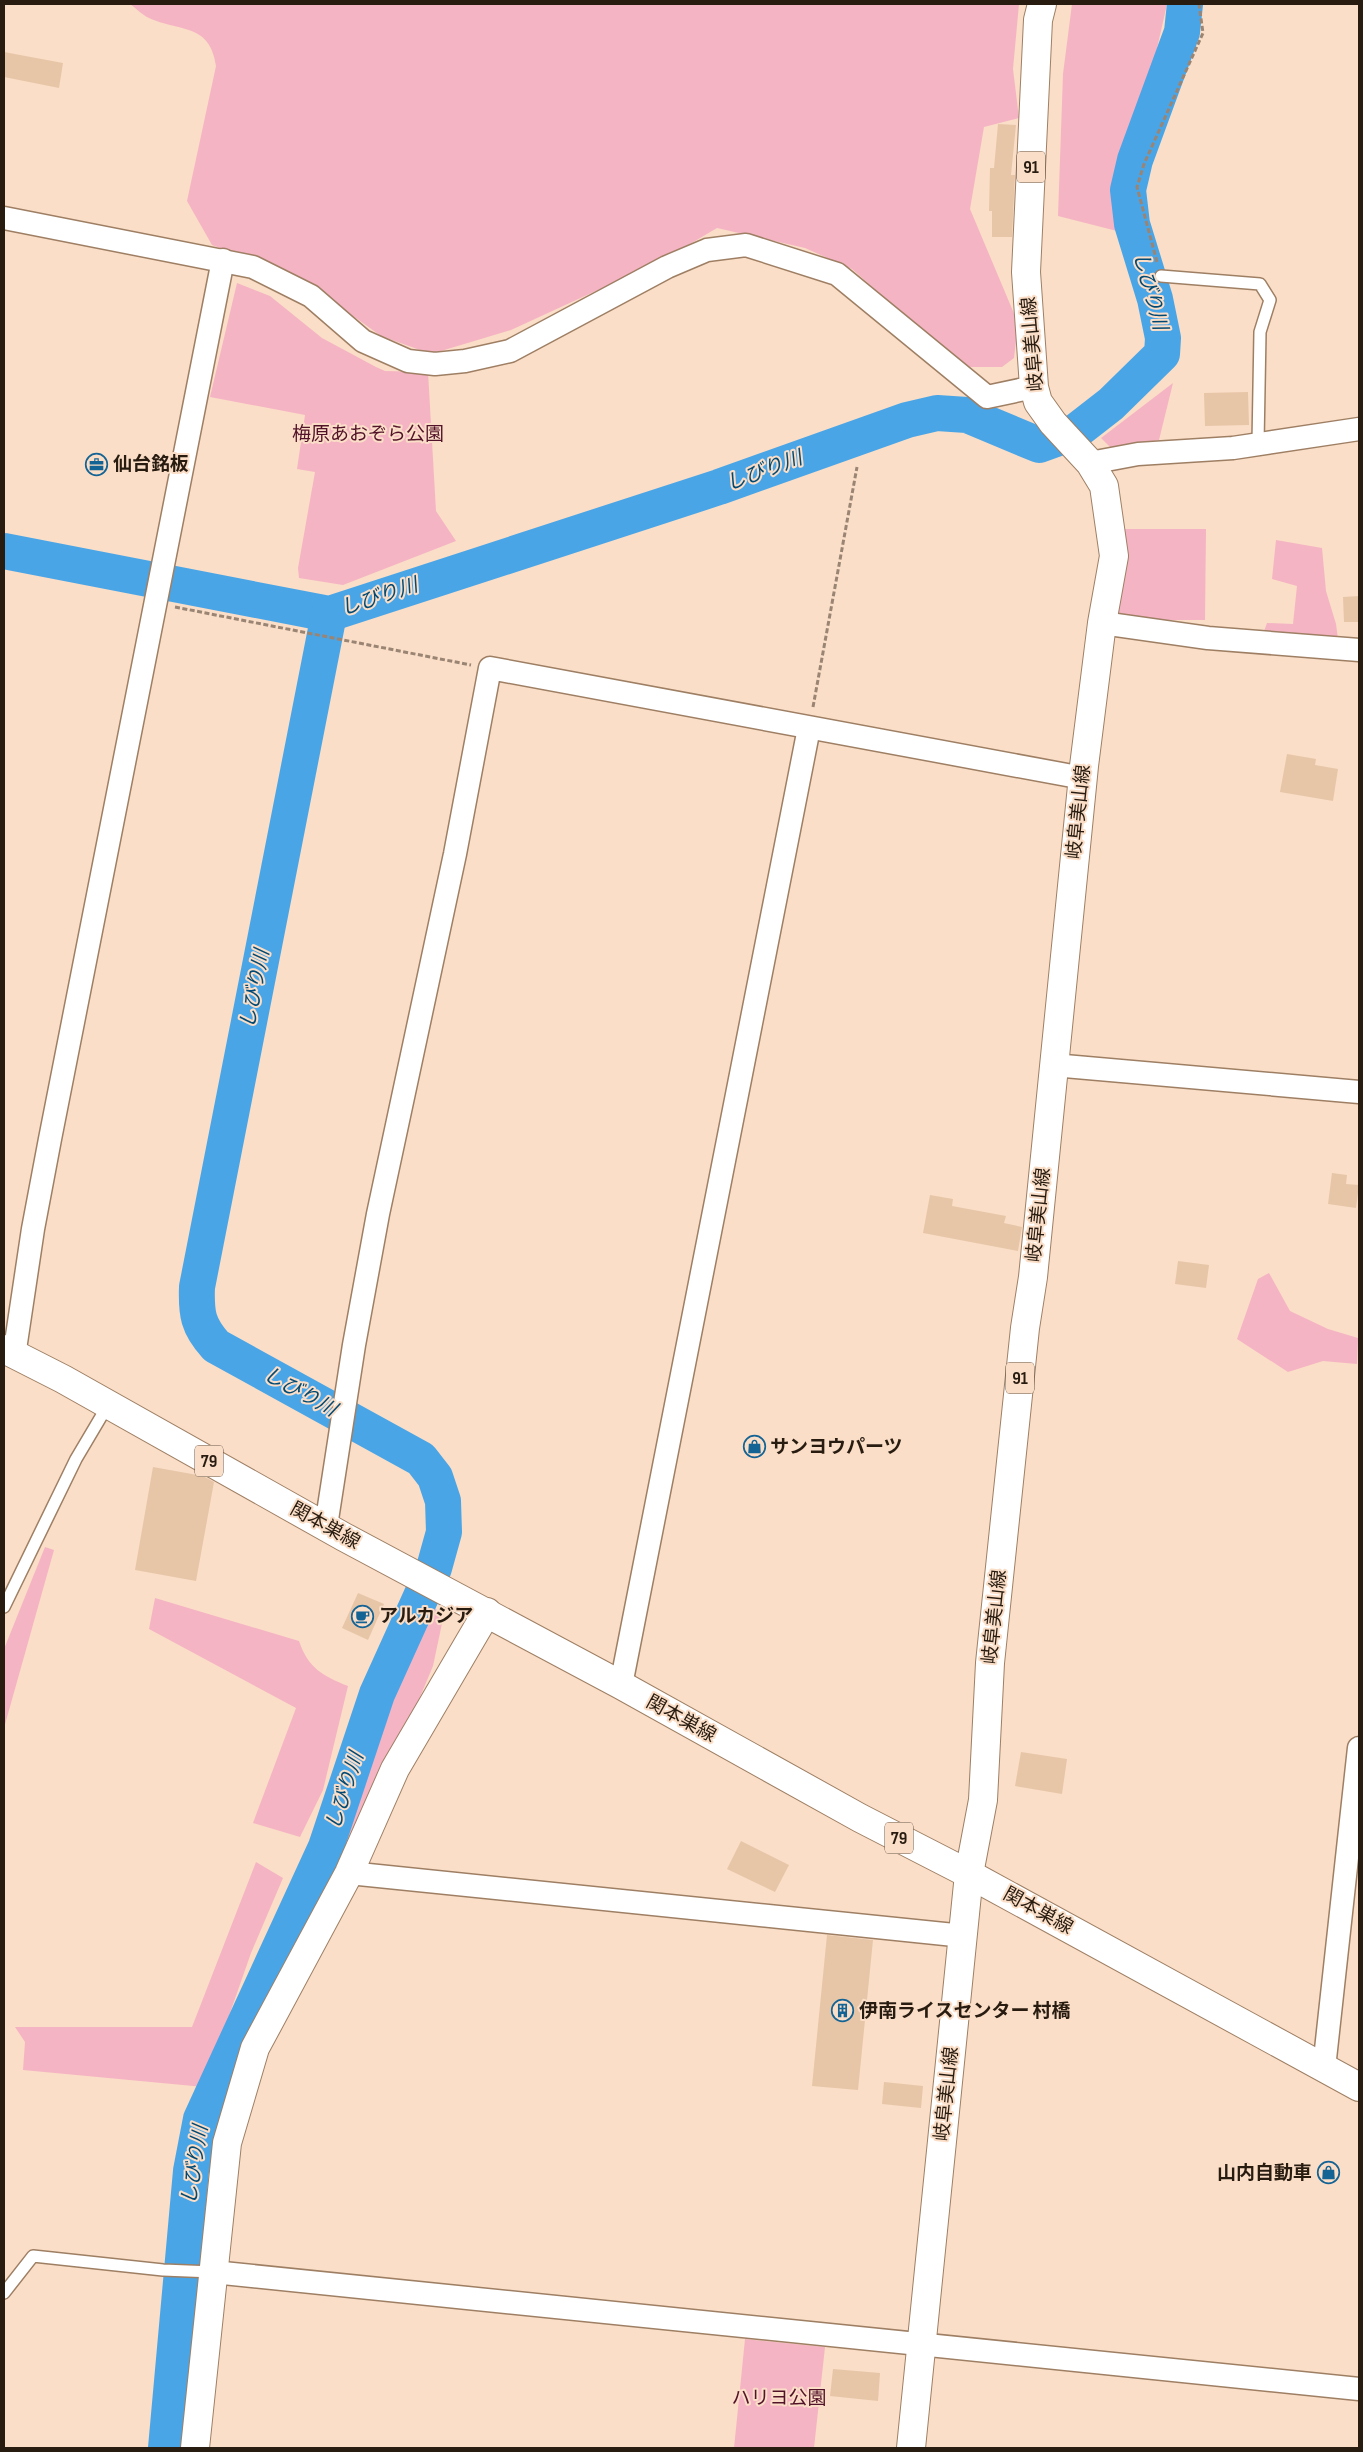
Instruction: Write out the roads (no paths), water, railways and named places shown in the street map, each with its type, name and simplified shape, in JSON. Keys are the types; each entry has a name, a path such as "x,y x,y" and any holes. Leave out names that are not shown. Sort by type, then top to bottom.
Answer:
{"main road":[{"name":"岐阜美山線","path":"911,2448 969,1874 983,1800 990,1663 1025,1328 1033,1277 1083,778 1102,623 1114,556 1104,486 1090,463 1052,424 1038,402 1034,387 1026,272 1038,20 1042,4"},
{"name":"関本巣線","path":"9,1352 63,1379 413,1574 621,1685 860,1818 969,1874 1359,2087"},
{"path":"195,2448 205,2272 227,2143 255,2048 349,1873 395,1768 487,1612"}],"street":[{"path":"4,218 253,267 311,296 363,341 408,361 435,364 465,361 510,351 667,267 707,250 746,245 837,274 988,397 1034,387"},
{"path":"9,1352 223,260"},
{"path":"1090,463 1138,454 1233,448 1359,429"},
{"path":"1102,623 1208,638 1359,650"},
{"path":"326,1526 354,1345 378,1214 455,854 490,668 1083,778"},
{"path":"621,1685 809,728"},
{"path":"1054,1066 1359,1092"},
{"path":"1324,2068 1359,1748"},
{"path":"349,1873 964,1936"},
{"path":"205,2272 1359,2390"}],"lane":[{"path":"1161,276 1260,284 1270,300 1260,332 1258,443"},
{"path":"4,1607 76,1458 108,1405"},
{"path":"4,2293 33,2256 163,2270 205,2272"}],"waterway":[{"name":"しびり川","path":"4,551 329,614 719,487 907,420 937,413 967,415 1039,445 1075,432 1111,404 1162,354 1163,338 1155,299 1132,224 1128,190 1135,160 1182,32 1185,4"},
{"name":"しびり川","path":"166,2448 191,2171 201,2119 326,1847 377,1694 434,1568 444,1532 443,1501 435,1477 421,1459 216,1346 202,1326 197,1305 197,1287 329,614"}],"place":[{"name":"仙台銘板","path":"97,464"},
{"name":"サンヨウパーツ","path":"754,1447"},
{"name":"アルカジア","path":"363,1616"},
{"name":"伊南ライスセンター 村橋","path":"843,2011"},
{"name":"山内自動車","path":"1328,2173"}],"park label":[{"name":"梅原あおぞら公園","path":"368,434"},
{"name":"ハリヨ公園","path":"779,2398"}]}
